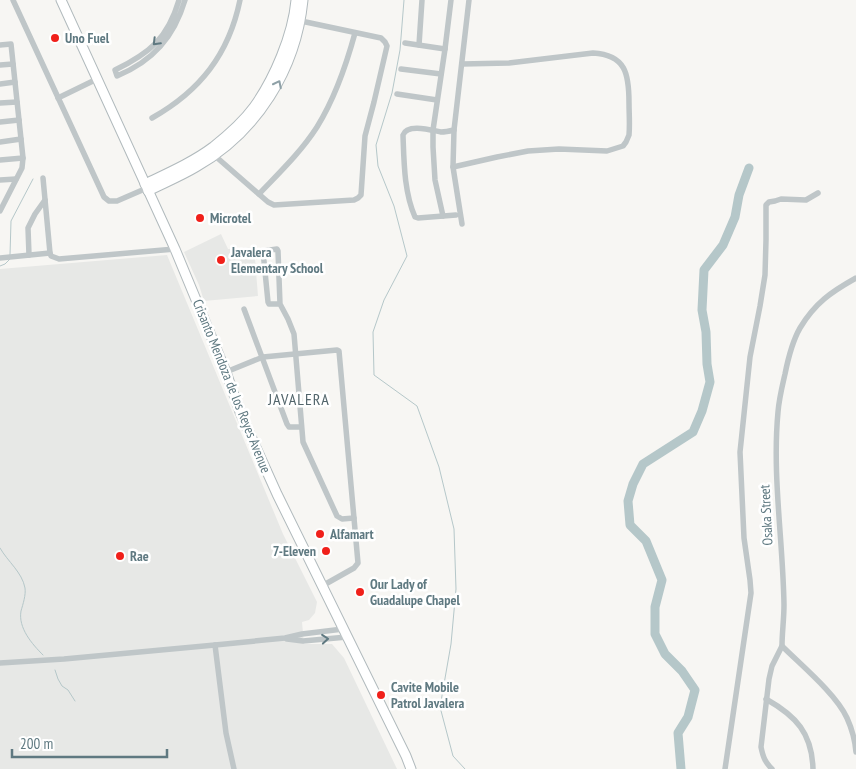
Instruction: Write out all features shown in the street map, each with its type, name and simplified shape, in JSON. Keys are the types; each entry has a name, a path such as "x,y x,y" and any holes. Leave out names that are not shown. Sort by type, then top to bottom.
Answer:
{"main road":[{"name":"Crisanto Mendoza de los Reyes Avenue","path":"61,0 175,249 226,372 240,412 277,494 402,747 411,769"},
{"path":"147,188 212,148 254,108 278,63 288,37 296,0"},
{"path":"147,188 196,167 214,155 241,134 259,113 275,90 287,66 301,21 303,0"}],"street":[{"path":"13,0 102,194 106,199 113,201 147,188"},
{"path":"179,0 170,25 162,36 154,45 132,61 115,70 117,76 126,73 148,59 166,42 181,14 185,0"},
{"path":"152,118 182,99 208,73 226,45 240,0"},
{"path":"419,45 422,0"},
{"path":"443,216 435,180 432,147 451,0"},
{"path":"462,224 453,168 454,130 470,0"},
{"path":"214,155 268,202 280,205 354,200 361,195 366,136 387,46 381,38 301,21"},
{"path":"259,194 302,148 317,127 333,97 346,65 355,33"},
{"path":"405,43 446,49"},
{"path":"0,45 11,44 24,158 22,168 0,211"},
{"path":"453,168 528,151 559,149 607,151 623,146 629,135 629,84 627,75 621,63 608,55 593,53 509,63 462,64"},
{"path":"0,65 13,64"},
{"path":"401,69 441,74"},
{"path":"58,98 97,79"},
{"path":"0,84 15,82"},
{"path":"398,94 437,100"},
{"path":"0,103 17,102"},
{"path":"0,122 19,120"},
{"path":"454,130 443,132 412,129 403,132 404,165 415,217 456,215"},
{"path":"0,142 22,139"},
{"path":"0,160 24,158"},
{"path":"43,178 51,256 59,259 175,249"},
{"path":"0,180 16,179"},
{"path":"725,769 751,593 744,538 740,452 750,357 765,275 766,205 769,202 781,199 806,200 818,193"},
{"path":"29,255 28,228 45,200"},
{"path":"280,304 269,304 268,302 262,251 277,249 278,251 280,304 294,334 304,445 337,516 342,519 354,518"},
{"path":"6,257 50,253"},
{"name":"Osaka Street","path":"782,646 784,605 776,461 780,396 790,355 799,329 824,298 856,278"},
{"path":"244,309 288,426 301,426"},
{"path":"226,372 263,357 339,351 358,559 357,566 322,586"},
{"path":"0,663 215,645 285,638 302,634 345,633"},
{"path":"215,645 226,733 234,769"},
{"path":"772,769 766,764 761,747 769,679 772,666 782,646 837,702 846,716 852,731 856,752"},
{"path":"766,699 783,709 800,726 809,742 813,769"}],"shaded area":[{"name":"Javalera Elementary School","path":"221,234 228,249 254,247 258,296 204,301 184,252"},
{"path":"167,255 283,534 317,602 315,613 309,620 302,622 304,644 332,644 344,658 397,769 0,769 0,269"}],"waterway":[{"path":"404,0 400,50 392,93 376,145 378,166 394,206 407,256 384,300 373,332 374,375 417,406 439,467 454,529 456,589 451,644 440,707 453,756 465,769"},
{"path":"681,769 678,733 688,717 695,690 682,671 665,654 655,634 655,607 662,580 646,541 630,525 628,501 633,484 643,464 693,432 702,411 710,382 707,364 706,332 702,310 704,270 723,245 735,217 739,195 749,168"},
{"path":"10,255 11,221 33,179"},
{"path":"0,266 10,259"},
{"path":"0,548 23,582 25,594 21,611 22,624 30,641 43,655"},
{"path":"55,670 62,686 68,690 75,701"}],"place":[{"name":"Uno Fuel","path":"55,38"},
{"name":"Microtel","path":"200,218"},
{"name":"Javalera Elementary School","path":"221,260"},
{"name":"Alfamart","path":"320,534"},
{"name":"7-Eleven","path":"326,551"},
{"name":"Rae","path":"120,556"},
{"name":"Our Lady of Guadalupe Chapel","path":"360,592"},
{"name":"Cavite Mobile Patrol Javalera","path":"381,695"}],"district":[{"name":"JAVALERA","path":"299,399"}]}
